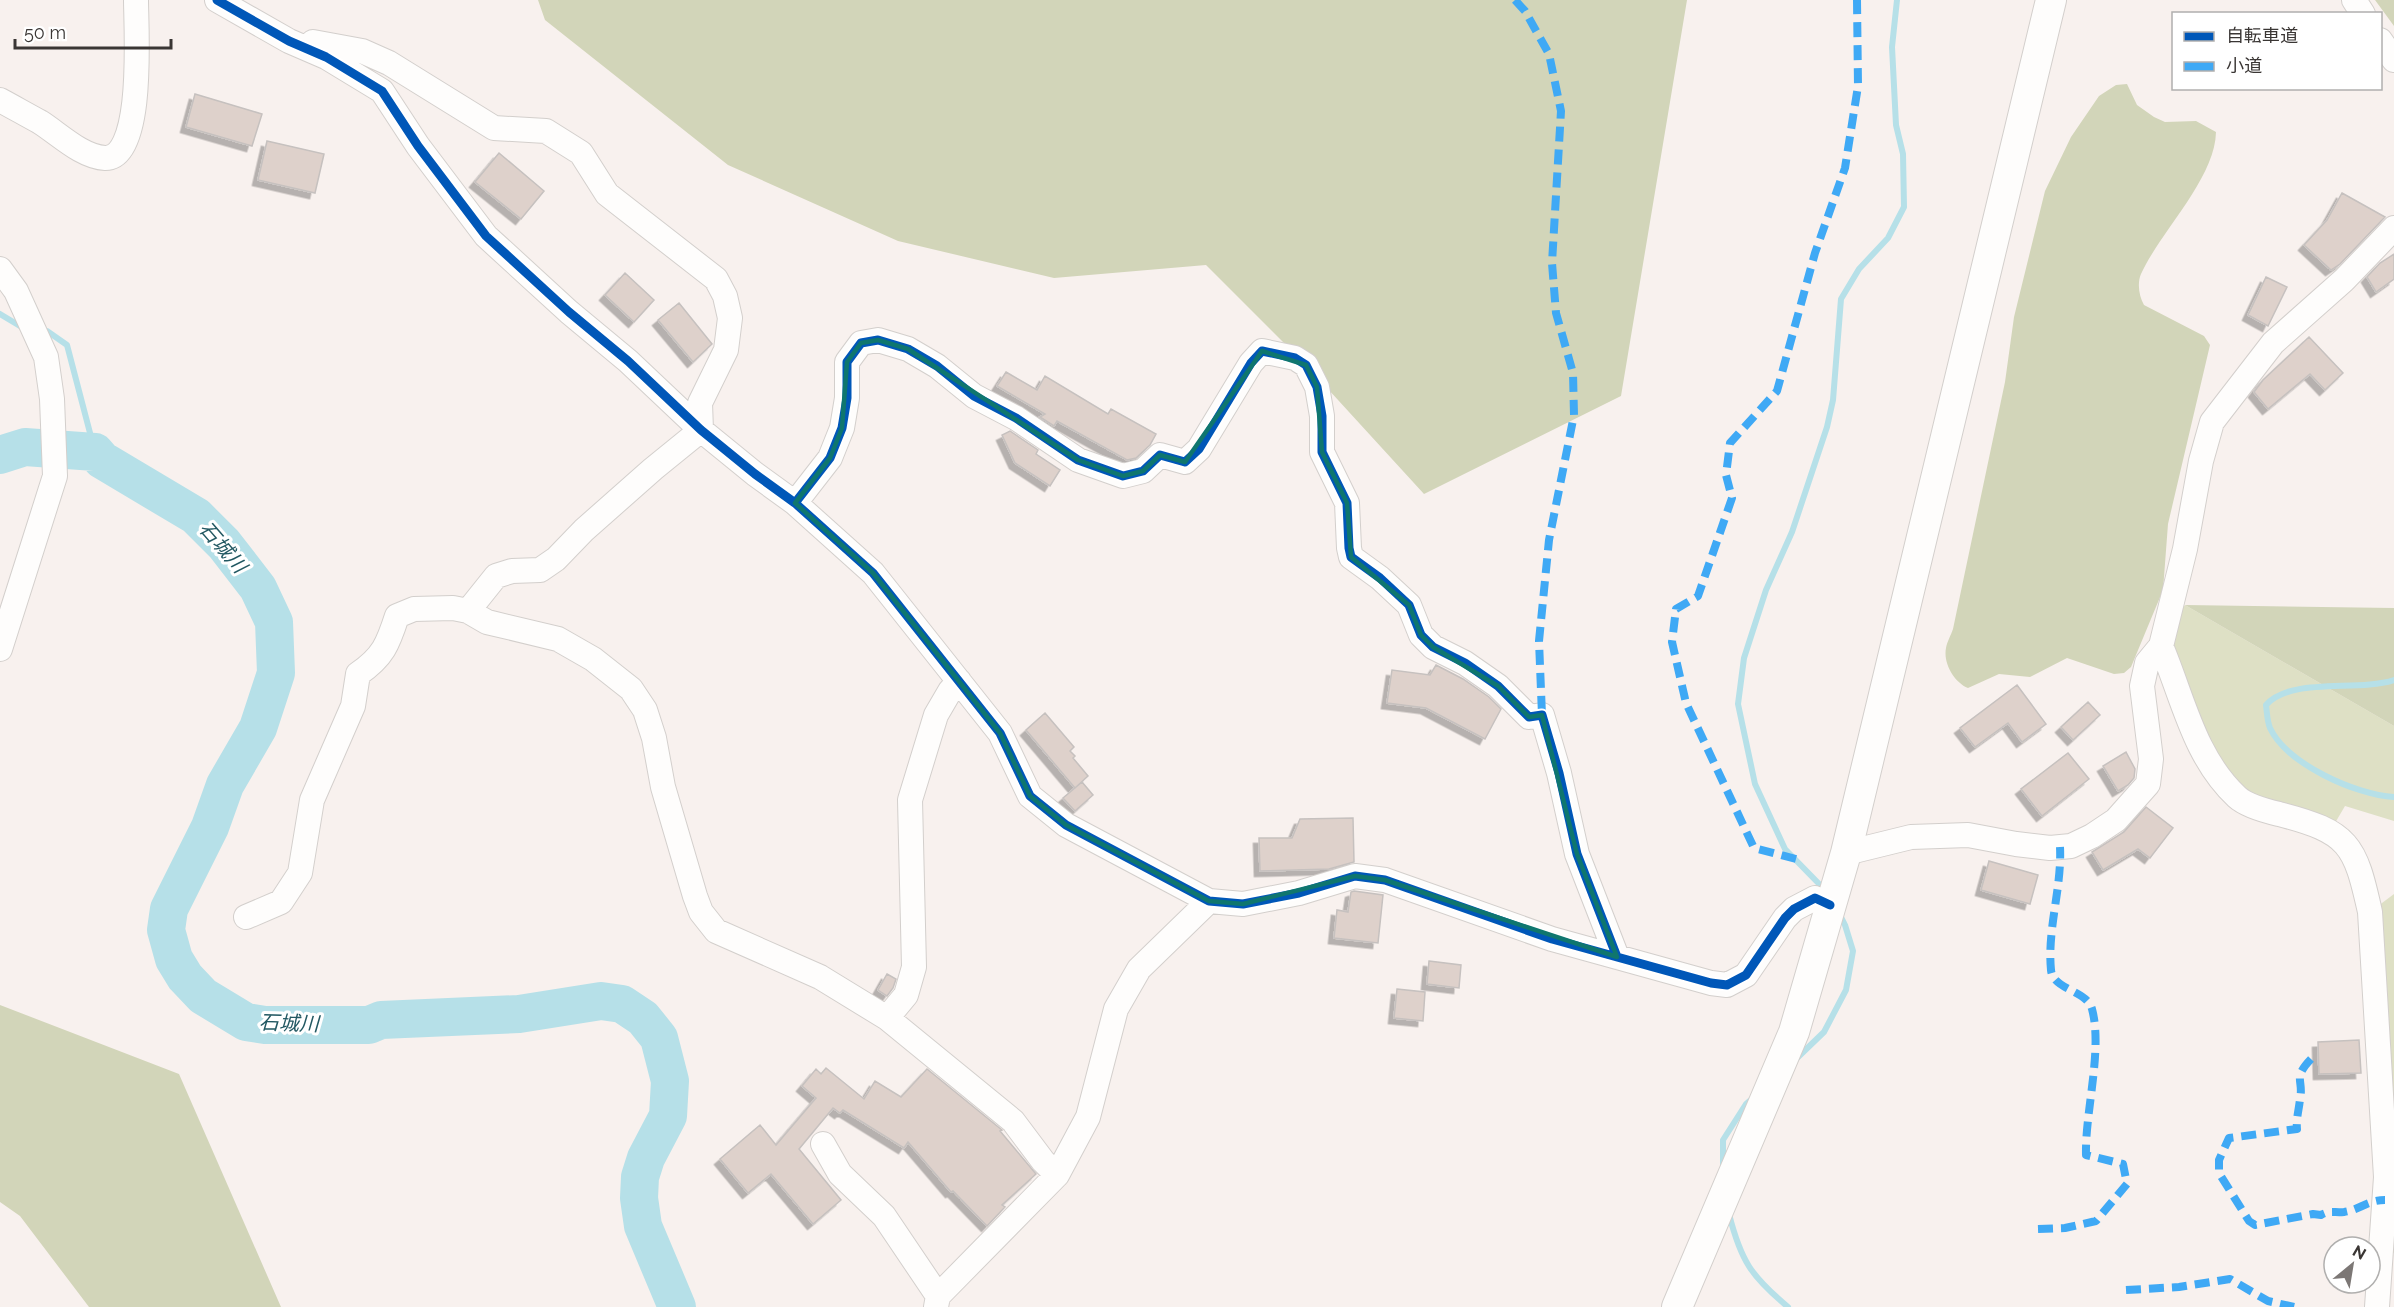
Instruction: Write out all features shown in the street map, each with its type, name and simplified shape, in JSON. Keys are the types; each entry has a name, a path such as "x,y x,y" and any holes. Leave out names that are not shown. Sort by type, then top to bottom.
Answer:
{"street":[{"path":"0,100 89,154 106,158 119,152 130,131 134,108 136,0"},
{"path":"217,0 290,41 326,57 382,91 418,146 486,236 569,312 628,361 701,430 795,503 873,573 1000,733 1030,796 1066,825 1209,901 1243,904 1299,893 1355,876 1385,880 1552,939 1711,983 1727,985 1746,975 1770,937 1794,909 1815,898 1830,905"},
{"path":"1677,1307 1794,1032 1846,853 2051,0"},
{"path":"290,41 316,42 362,51 389,63 494,128 546,131 581,153 607,194 716,279 725,296 730,318 726,350 700,403 701,430"},
{"path":"2382,43 2394,60"},
{"path":"1846,853 1911,837 1968,835 2050,848 2071,846 2092,836 2116,820 2148,784 2151,759 2142,686 2146,663 2161,646 2212,422 2273,343 2344,280 2394,228"},
{"path":"0,269 16,291 46,357 52,399 55,476 0,649"},
{"path":"795,503 830,458 842,428 847,398 847,362 861,343 878,340 908,349 937,366 974,396 1016,418 1078,460 1123,476 1143,471 1160,455 1185,462 1199,449 1251,363 1262,351 1270,351 1306,365 1317,387 1322,416 1322,452 1347,503 1351,557 1380,578 1409,605 1421,635 1433,647 1465,663 1498,686 1529,717 1542,716 1559,772 1577,854 1617,957"},
{"path":"468,611 496,576 512,571 540,570 556,559 592,522 701,430"},
{"path":"246,917 281,902 300,873 312,800 353,706 358,674 375,662 390,637 397,616 414,609 453,608 468,611 487,622 558,639 593,659 631,689 645,710 654,738 663,787 695,896 701,912 716,931 820,977 887,1018 1013,1121 1043,1161 1057,1174"},
{"path":"2161,646 2177,684 2186,716 2216,774 2239,799 2265,811 2322,826 2352,851 2362,874 2370,912 2386,1177 2377,1307"},
{"path":"887,1018 906,995 914,967 910,800 936,715 950,691 959,681"},
{"path":"823,1144 840,1174 884,1216 937,1301 1057,1174 1088,1117 1116,1009 1139,969 1209,901"}],"highlighted area":[{"path":"878,340 908,349 1078,460 1123,476 1143,471 1160,455 1185,462 1262,351 1306,365 1317,387 1322,452 1347,503 1351,557 1409,605 1421,635 1433,647 1498,686 1529,717 1542,715 1577,854 1617,957 1385,880 1355,876 1243,904 1209,901 1066,825 1030,796 1000,733 873,573 795,503 830,458 842,428 847,362 861,343"}],"green space":[{"path":"538,0 1687,0 1621,396 1424,494 1306,365 1206,265 1054,278 898,241 728,165 545,20"},
{"path":"2375,0 2394,0 2394,26"},
{"path":"2127,84 2137,105 2154,117 2165,122 2196,121 2216,132 2207,168 2150,258 2139,281 2144,305 2204,336 2210,345 2168,524 2163,590 2131,667 2124,673 2114,674 2067,658 2030,677 1999,674 1968,688 1954,677 1946,660 1946,648 1953,629 2005,382 2014,317 2045,191 2071,137 2099,96 2116,85"},
{"path":"2185,605 2394,726 2394,821 2345,806 2335,823 2268,804 2245,791 2235,782 2208,736 2189,694 2176,657 2173,644 2174,635 2178,618"},
{"path":"2185,605 2394,608 2394,726"},
{"path":"2394,894 2394,1253 2383,1246 2370,912"},
{"path":"0,1005 179,1074 281,1307 89,1307 20,1216 0,1202"}],"building":[{"path":"195,94 262,114 252,146 186,127"},
{"path":"267,141 324,154 315,193 258,180"},
{"path":"499,153 544,191 521,219 475,182"},
{"path":"2342,193 2385,217 2340,264 2331,270 2304,245 2327,220"},
{"path":"2394,254 2394,279 2376,292 2367,277 2380,263"},
{"path":"625,273 654,300 634,322 605,295"},
{"path":"2266,277 2287,287 2268,326 2248,315"},
{"path":"679,303 712,344 693,362 658,320"},
{"path":"2309,337 2343,373 2325,390 2310,374 2268,409 2254,392 2263,380"},
{"path":"1006,372 1037,390 1045,376 1108,414 1111,409 1156,434 1150,445 1136,458 1127,460 1057,421 1054,426 1040,417 1045,414 997,386"},
{"path":"1010,431 1038,450 1036,454 1060,470 1050,486 1015,463 1002,435"},
{"path":"1436,665 1463,679 1489,697 1501,709 1485,739 1426,708 1387,703 1392,670 1430,675"},
{"path":"2017,685 2046,724 2022,742 2008,723 1975,747 1960,728"},
{"path":"2088,702 2100,715 2073,740 2061,727"},
{"path":"1045,713 1074,747 1070,751 1075,756 1073,758 1088,776 1075,788 1026,730"},
{"path":"2126,752 2135,769 2134,778 2118,791 2103,766"},
{"path":"2068,753 2089,779 2042,816 2021,789"},
{"path":"1082,782 1093,795 1075,811 1063,798"},
{"path":"2146,807 2173,828 2150,858 2138,849 2103,870 2092,852 2124,832"},
{"path":"1353,818 1354,862 1329,869 1260,871 1259,838 1292,838 1300,819"},
{"path":"1989,861 2038,875 2030,904 1981,890"},
{"path":"1351,892 1383,895 1378,943 1334,938 1337,910 1348,912"},
{"path":"1429,961 1461,965 1459,988 1427,984"},
{"path":"887,974 896,979 887,996 878,990"},
{"path":"1397,989 1425,992 1423,1021 1394,1018"},
{"path":"2359,1040 2361,1073 2319,1074 2318,1042"},
{"path":"826,1068 864,1099 875,1081 901,1097 927,1069 1002,1130 1000,1131 1036,1174 1002,1205 1005,1207 987,1226 953,1191 951,1192 908,1142 904,1148 843,1110 840,1113 833,1108 799,1149 841,1200 813,1224 771,1174 748,1193 720,1159 760,1125 776,1145 816,1098 802,1086 816,1069 821,1074"}],"waterway":[{"path":"1826,891 1785,849 1755,784 1738,704 1744,658 1766,590 1792,532 1827,427 1833,400 1841,299 1859,269 1888,238 1904,207 1903,154 1896,125 1892,47 1897,0"},
{"path":"0,314 25,329"},
{"path":"41,331 47,331 67,345 95,452"},
{"name":"石城川","path":"0,455 25,447 95,452 102,460 196,516 224,544 258,588 274,622 276,673 258,728 225,785 210,827 169,909 166,930 174,959 185,977 203,996 246,1022 265,1025 369,1025 381,1020 519,1014 601,1001 622,1004 643,1018 659,1038 670,1081 668,1116 646,1158 640,1177 639,1198 643,1226 677,1307"},
{"path":"2394,680 2291,691 2277,696 2266,705 2270,728 2291,754 2343,784 2378,795 2394,797"},
{"path":"1796,1059 1824,1032 1846,990 1853,951 1839,913"},
{"path":"1723,1171 1723,1140 1746,1104 1753,1098"},
{"path":"1729,1214 1738,1244 1749,1266 1765,1286 1788,1307"}],"marked path":[{"path":"1515,0 1525,11 1549,54 1561,111 1552,263 1556,313 1573,373 1574,415 1549,540 1539,641 1542,715"},
{"path":"1796,859 1754,848 1686,703 1672,642 1676,609 1698,596 1732,498 1726,475 1730,443 1777,391 1815,253 1845,168 1858,86 1857,0"},
{"path":"2038,1229 2065,1228 2096,1221 2127,1184 2123,1164 2086,1155 2095,1062 2095,1025 2089,1003 2058,982 2051,970 2051,939 2059,878 2060,847"},
{"path":"2311,1059 2300,1075 2301,1092 2297,1129 2229,1138 2219,1160 2219,1173 2249,1221 2255,1225 2313,1214 2344,1212 2385,1200"},
{"path":"2126,1290 2179,1287 2230,1279 2268,1301 2294,1307"}],"cycle path":[{"path":"217,0 289,41 326,57 382,91 418,146 486,236 569,312 628,361 701,430 795,503 873,573 1000,733 1030,796 1066,825 1209,901 1243,904 1299,893 1355,876 1385,880 1552,939 1711,983 1727,985 1746,975 1785,918 1794,909 1815,898 1830,905"},
{"path":"795,503 830,458 842,428 847,398 847,362 861,343 878,340 908,349 937,366 974,396 1016,418 1078,460 1123,476 1143,471 1160,455 1185,462 1199,449 1251,363 1262,351 1295,358 1306,365 1317,387 1322,416 1322,452 1347,503 1351,557 1380,578 1409,605 1421,635 1433,647 1465,663 1498,686 1529,717 1542,715 1559,773 1577,854 1617,957"}]}
